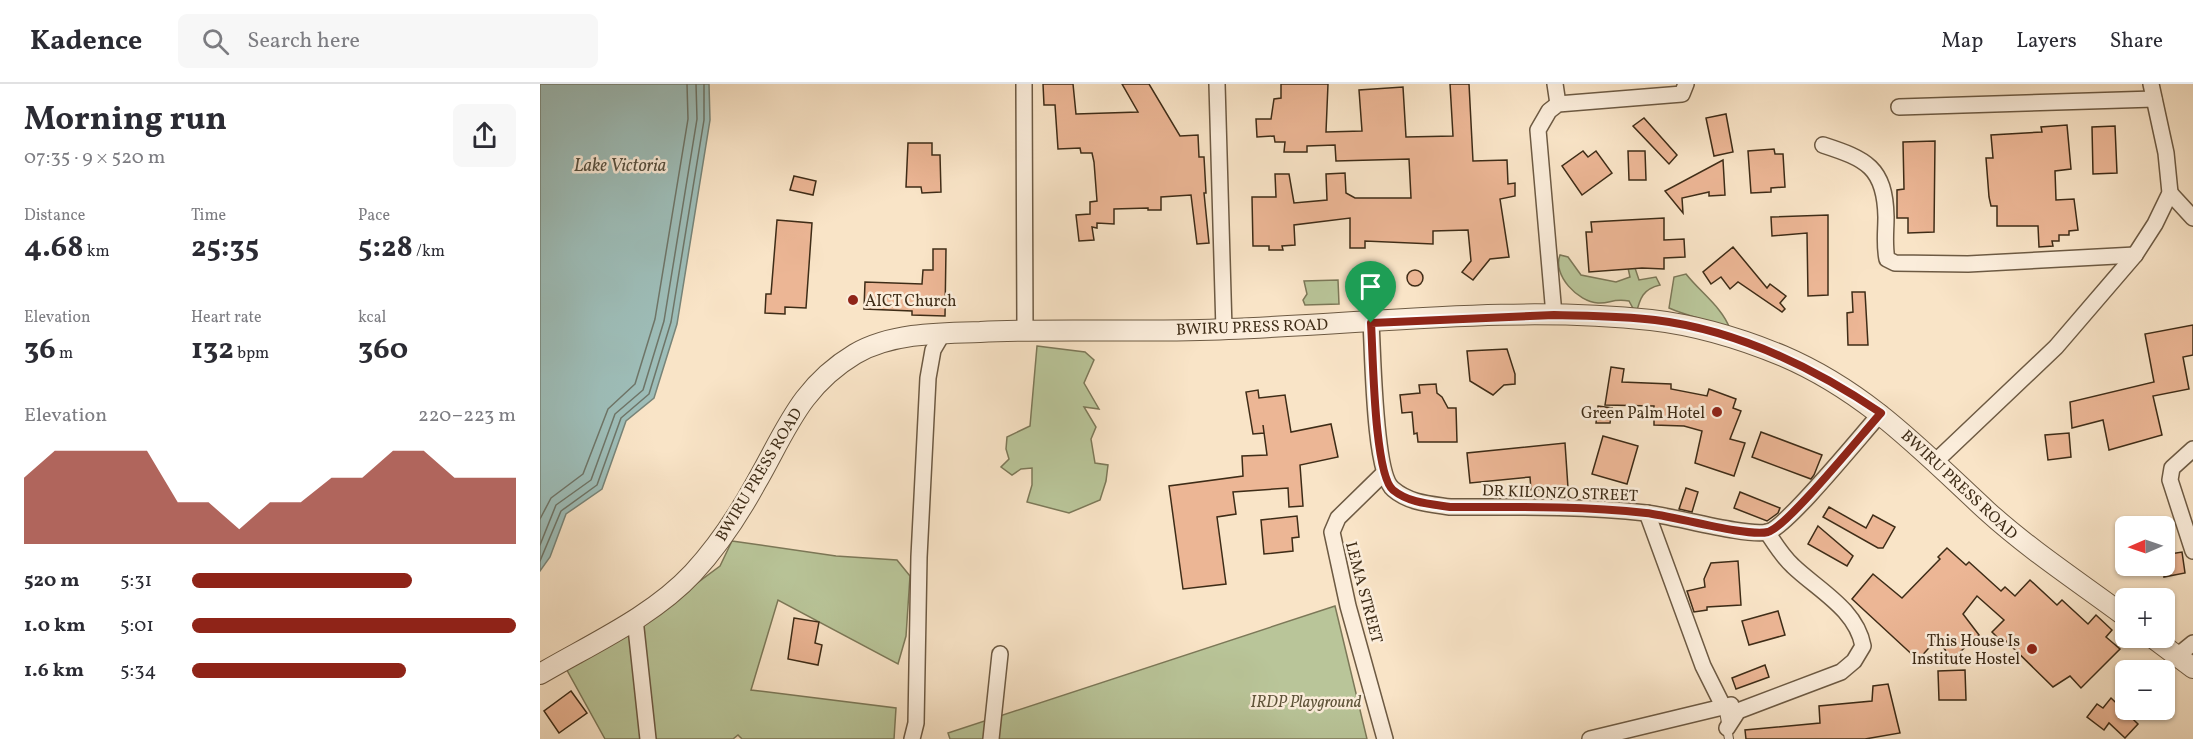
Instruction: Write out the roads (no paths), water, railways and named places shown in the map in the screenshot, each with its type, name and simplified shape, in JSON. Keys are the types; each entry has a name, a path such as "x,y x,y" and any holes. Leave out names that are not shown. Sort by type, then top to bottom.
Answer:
{"street":[{"path":"1024,84 1025,330"},
{"path":"1217,84 1224,330"},
{"path":"1554,84 1558,104"},
{"path":"1554,315 1538,130 1549,111 1558,104 1682,94 1686,84"},
{"path":"1899,107 2153,91 2166,153 2170,193 2155,224 2135,255 2055,347 1936,461"},
{"path":"1823,145 1853,155 1870,165 1881,179 1885,192 1885,248 1887,259 1895,263 1968,264 2135,255"},
{"path":"2170,193 2193,218"},
{"name":"BWIRU PRESS ROAD","path":"540,674 667,597 692,574 715,545 755,485 792,414 811,388 836,366 861,350 894,339 943,333 1025,330 1224,330 1554,315 1657,321 1729,337 1794,362 1841,386 1881,413 2035,552 2115,609"},
{"path":"1371,323 1380,450 1384,473"},
{"path":"912,739 916,723 919,557 928,378 933,350 943,333"},
{"path":"1728,734 1738,711 1758,702 1808,687 1841,672 1854,661 1863,646 1860,631 1850,617 1787,560 1767,532 1795,512 1881,413"},
{"path":"2193,448 2172,468 2170,480 2193,551"},
{"name":"DR KILONZO STREET","path":"1384,473 1391,488 1423,503 1450,507 1647,513 1736,530 1767,532"},
{"name":"LEMA STREET","path":"1384,473 1338,518 1332,532 1335,553 1385,739"},
{"path":"1647,513 1703,666 1723,706"},
{"path":"635,618 648,739"},
{"path":"2177,656 2193,643"},
{"path":"2166,648 2193,668"},
{"path":"991,739 1000,654"},
{"path":"1590,739 1723,706 1758,702"}],"lane":[{"path":"1723,706 1728,734"}],"water":[{"name":"Lake Victoria","path":"540,84 709,84 710,120 677,324 654,398 626,421 602,489 566,514 550,557 540,571"}],"place":[{"name":"AICT Church","path":"853,300"},
{"name":"Green Palm Hotel","path":"1717,412"},
{"name":"This House Is Institute Hostel","path":"2032,649"}],"park label":[{"name":"IRDP Playground","path":"1306,701"}]}
